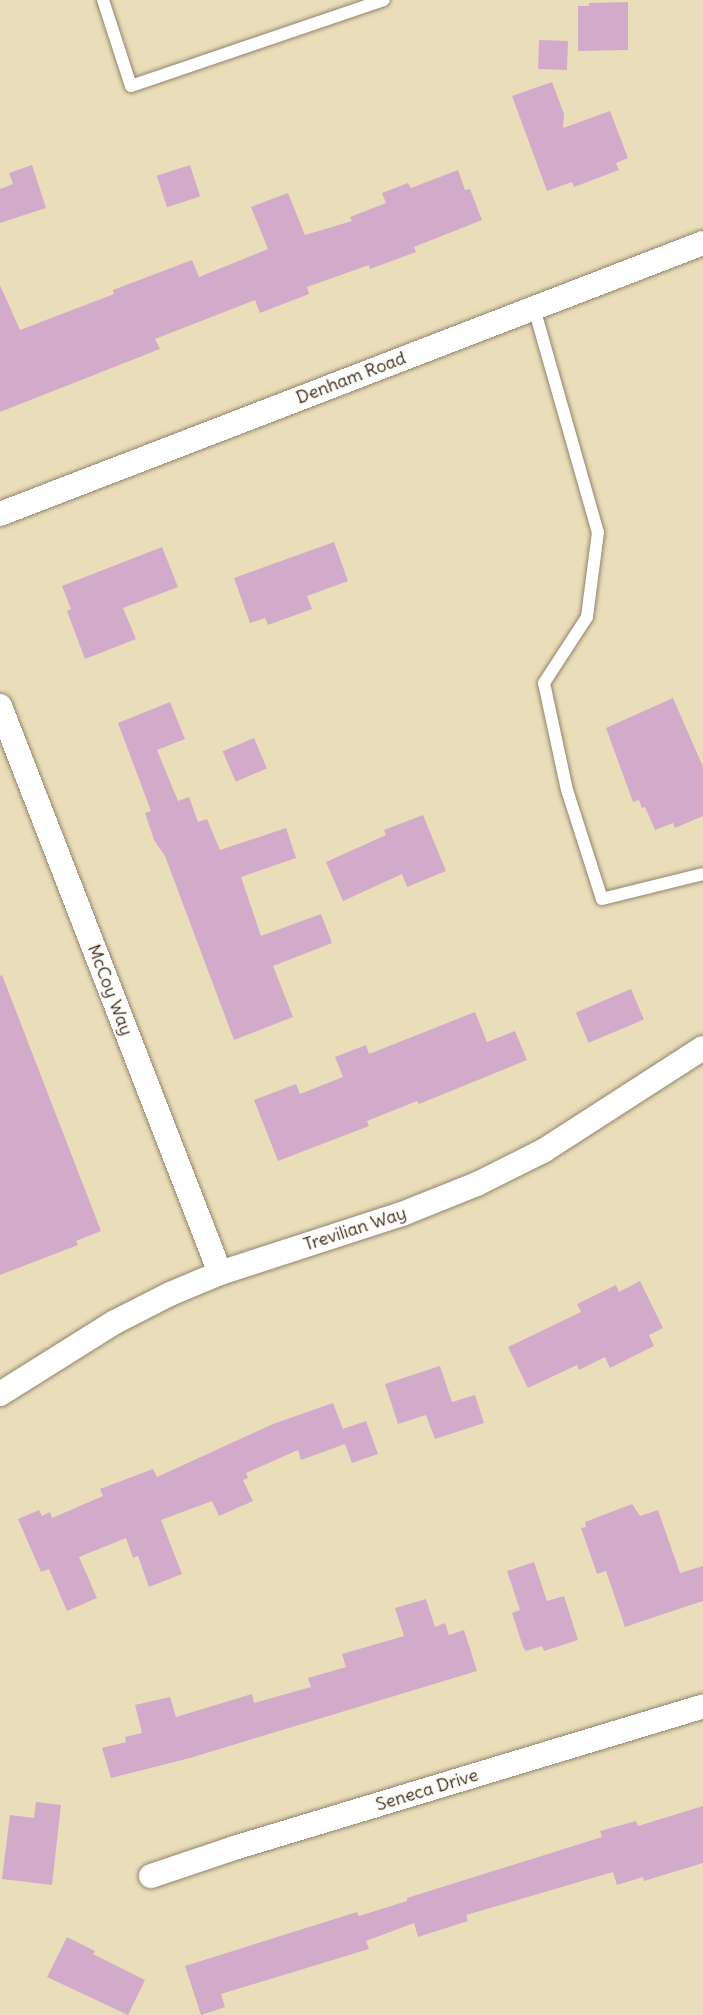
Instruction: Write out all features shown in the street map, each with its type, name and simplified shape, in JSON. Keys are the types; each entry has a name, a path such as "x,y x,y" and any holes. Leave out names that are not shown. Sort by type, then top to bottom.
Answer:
{"street":[{"name":"Denham Road","path":"0,514 703,243"},
{"name":"McCoy Way","path":"0,706 220,1273"},
{"name":"Trevilian Way","path":"0,1394 115,1322 220,1273 402,1214 477,1184 543,1151 703,1048"},
{"name":"Seneca Drive","path":"151,1876 234,1848 703,1706"}],"lane":[{"path":"103,0 131,86 384,0"},
{"path":"534,308 598,532 587,617 544,683 567,790 602,899 703,874"}],"building":[{"path":"628,2 628,50 578,51 578,6 589,6 589,3"},
{"path":"539,40 568,41 567,70 538,69"},
{"path":"552,82 564,114 563,128 610,111 628,158 616,163 619,170 574,187 572,182 547,191 512,96"},
{"path":"32,165 46,208 0,223 0,189 13,184 9,173"},
{"path":"190,165 200,196 167,207 157,176"},
{"path":"458,170 465,190 470,189 482,220 414,247 416,252 370,269 369,265 307,287 309,294 260,313 255,300 155,339 160,349 0,412 0,285 20,330 114,294 113,290 192,260 199,277 268,249 251,207 288,193 305,235 352,221 350,217 386,203 382,193 408,183 411,188"},
{"path":"334,542 348,581 307,596 312,609 268,625 265,618 250,623 234,578"},
{"path":"162,547 178,587 123,608 136,639 85,659 67,611 71,609 62,586"},
{"path":"673,698 703,767 703,816 675,828 673,823 655,830 645,807 642,808 639,800 633,802 606,728"},
{"path":"170,702 185,739 157,750 178,801 189,797 198,822 207,819 220,850 286,828 296,858 241,877 261,936 321,914 332,943 273,966 293,1017 234,1040 165,856 154,840 145,813 151,811 118,723"},
{"path":"254,738 267,768 236,782 223,751"},
{"path":"423,815 446,871 407,887 402,874 343,901 326,862 386,835 384,830"},
{"path":"2,975 101,1231 76,1241 78,1245 0,1275 0,976"},
{"path":"631,989 644,1019 589,1043 576,1012"},
{"path":"475,1012 487,1042 515,1031 527,1060 419,1104 417,1101 367,1121 369,1126 278,1161 254,1100 296,1084 300,1094 343,1077 335,1057 366,1045 369,1054"},
{"path":"640,1281 663,1328 649,1335 654,1346 610,1368 605,1357 579,1370 577,1365 528,1388 508,1347 581,1312 577,1304 616,1285 619,1292"},
{"path":"440,1366 452,1402 475,1395 484,1423 435,1439 426,1415 398,1424 385,1384"},
{"path":"333,1403 343,1429 366,1421 378,1454 352,1463 345,1444 301,1460 298,1450 246,1473 248,1478 243,1480 253,1501 219,1516 212,1501 161,1520 182,1574 149,1587 138,1556 133,1558 126,1538 79,1557 97,1598 67,1611 49,1569 41,1572 18,1519 39,1510 42,1516 50,1512 52,1518 103,1496 100,1489 153,1469 157,1477 273,1424"},
{"path":"632,1504 640,1516 658,1510 680,1573 703,1566 703,1601 625,1627 606,1571 597,1574 581,1528 586,1527 585,1522"},
{"path":"534,1562 547,1601 564,1596 578,1640 544,1651 542,1646 526,1651 523,1647 512,1613 520,1610 507,1571"},
{"path":"426,1599 435,1627 445,1623 449,1635 464,1630 477,1671 190,1758 111,1778 102,1748 126,1742 125,1737 142,1733 135,1705 170,1697 176,1717 252,1694 254,1703 311,1687 308,1678 346,1667 342,1654 404,1636 395,1608"},
{"path":"36,1802 61,1805 52,1885 2,1879 10,1815 34,1818"},
{"path":"703,1806 703,1863 644,1881 643,1877 617,1885 613,1872 466,1915 468,1921 418,1937 414,1923 366,1941 369,1949 221,1994 225,2007 201,2015 185,1966 357,1912 359,1916 407,1901 407,1898 602,1837 600,1831 636,1821 638,1826"},
{"path":"67,1937 95,1951 93,1954 145,1980 128,2015 47,1977"}]}
